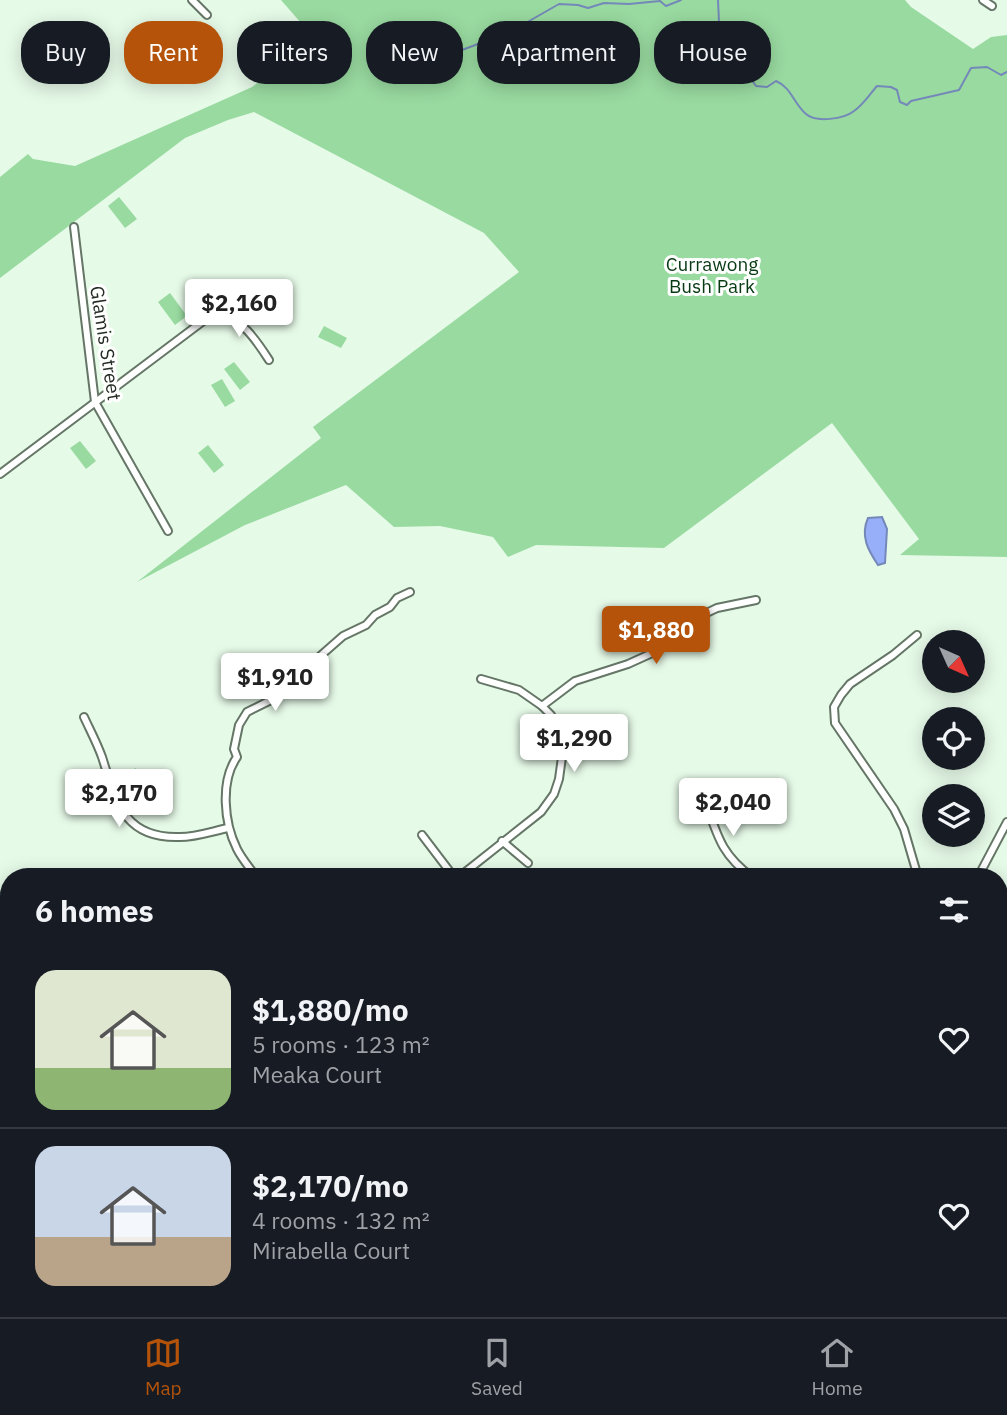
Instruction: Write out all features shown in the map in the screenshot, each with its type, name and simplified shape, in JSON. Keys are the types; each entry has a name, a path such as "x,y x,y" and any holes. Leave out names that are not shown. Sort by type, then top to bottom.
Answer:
{"street":[{"path":"192,0 207,15"},
{"path":"984,0 992,6"},
{"name":"Glamis Street","path":"74,227 95,402 168,531"},
{"path":"0,474 251,285"},
{"path":"219,309 241,322 250,331 269,360"},
{"path":"250,868 238,852 228,828 229,769 237,757 234,749 239,725 247,712 269,701 344,636 366,625 375,615 390,607 397,598 410,592"},
{"path":"542,706 575,681 650,654 696,618 717,608 756,600"},
{"path":"915,868 904,829 894,809 835,723 834,707 850,684 917,635"},
{"path":"468,868 541,812 554,794 562,757 559,736 551,715 542,706 519,690 481,679"},
{"path":"84,717 101,754 113,796 127,818 149,833 180,837 228,828"},
{"path":"707,806 722,848 740,868"},
{"path":"983,868 1007,822"},
{"path":"422,835 449,868"},
{"path":"502,841 528,863"}],"green space":[{"name":"Currawong Bush Park","path":"281,0 905,0 911,7 973,49 991,37 1007,35 1007,557 900,555 919,539 832,423 664,548 536,545 508,557 493,537 440,526 394,527 346,485 245,525 137,582 321,438 313,427 519,272 484,233 254,112 185,138 0,278 0,177 28,154 33,159 75,166 256,84 352,84 352,21 299,21"},
{"path":"119,197 137,219 125,228 108,206"},
{"path":"170,293 187,316 175,325 158,302"},
{"path":"324,326 347,338 341,348 318,337"},
{"path":"234,362 250,382 240,390 224,369"},
{"path":"222,379 235,401 225,407 211,385"},
{"path":"80,441 96,461 86,469 70,448"},
{"path":"208,445 224,465 214,473 198,453"},
{"path":"135,768 147,775 132,799 120,792"}],"water":[{"path":"882,517 887,529 885,563 878,565 868,548 865,531 868,518"}],"waterway":[{"path":"660,1 666,6 681,0"},
{"path":"718,0 719,22 733,36 734,64 746,72 756,86 767,87 776,81 781,84 811,117 830,119 849,114 860,106 877,86 897,90 900,102 907,105 911,101 959,90 971,68 987,67 1001,75 1007,72"},
{"path":"463,50 510,32 559,4 588,8 604,3 660,1"}]}
